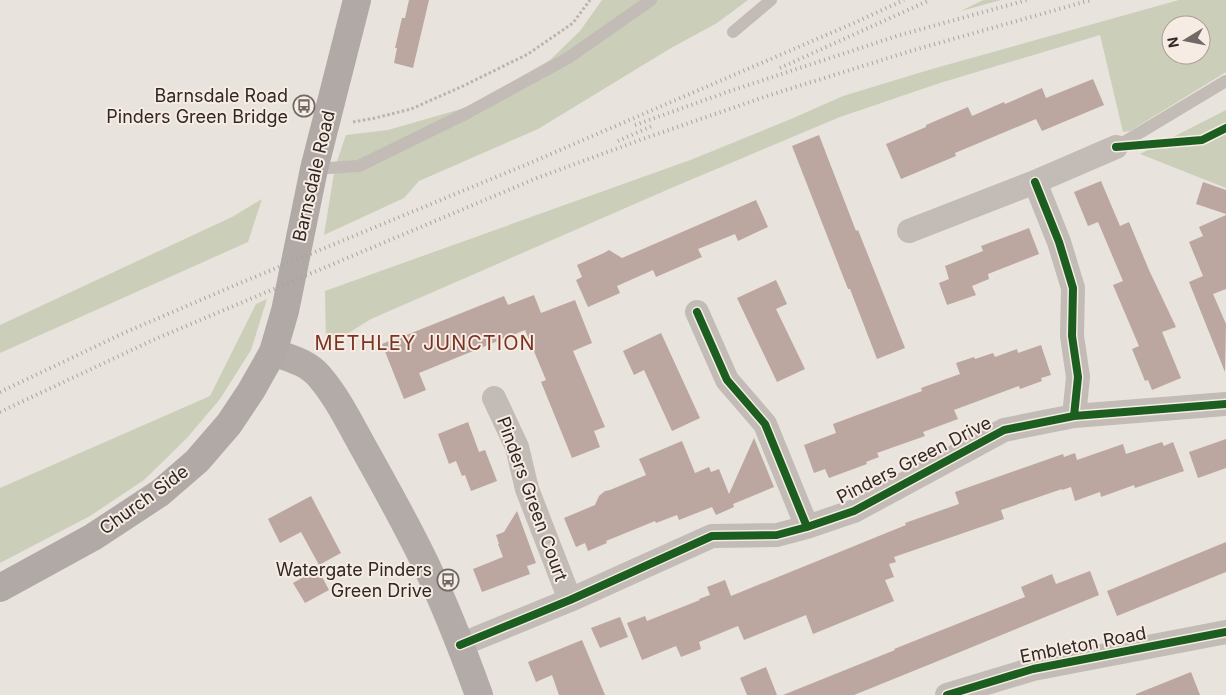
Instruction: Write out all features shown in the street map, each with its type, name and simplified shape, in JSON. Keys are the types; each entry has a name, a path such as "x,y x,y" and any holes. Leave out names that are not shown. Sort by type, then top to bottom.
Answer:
{"main road":[{"name":"Barnsdale Road","path":"272,352 285,311 314,169 357,0"},
{"name":"Church Side","path":"0,588 93,537 160,493 197,462 229,424 251,391 272,352"},
{"path":"272,352 308,366 336,400 426,565 479,695"}],"street":[{"path":"909,231 1035,182 1116,147"},
{"path":"1035,182 1059,242 1073,288 1072,336 1078,377 1074,416"},
{"path":"697,312 727,380 765,424 807,527"},
{"name":"Pinders Green Court","path":"494,398 517,446 527,489 570,600"},
{"name":"Pinders Green Drive","path":"460,645 570,600 712,536 777,535 854,511 1004,430 1074,416 1226,404"},
{"name":"Embleton Road","path":"947,695 1033,669 1226,632"}],"lane":[{"path":"314,169 359,166 469,112 568,58 651,0"},
{"path":"733,32 771,0"},
{"path":"1116,147 1226,81"}],"path":[{"path":"325,126 375,118 411,109 461,87 528,54 573,23 590,0"}],"green space":[{"path":"602,0 748,0 717,23 671,48 538,129 419,181 404,198 324,235 335,167 346,135 388,130 468,107 550,60 580,31"},
{"path":"983,0 1001,0 961,11"},
{"path":"1179,0 1226,0 1226,72 1130,131 1123,132 1100,35 940,83 840,117 676,186 371,319 326,347 325,291 693,159 843,96 932,69"},
{"path":"1226,110 1226,188 1140,154"},
{"path":"262,199 248,242 0,353 0,325 232,217"},
{"path":"267,299 251,350 220,399 187,438 144,480 90,516 0,563 0,488 210,396 256,304"}],"building":[{"path":"409,0 429,0 413,68 394,63 397,48 395,48 402,18 405,18"},
{"path":"1093,79 1104,105 1042,131 1036,119 955,153 956,156 901,179 886,144 968,107 972,116 1042,88 1046,98"},
{"path":"819,135 856,231 858,230 905,348 877,359 792,146"},
{"path":"1101,181 1120,226 1129,222 1176,327 1162,332 1181,378 1152,390 1148,380 1145,381 1132,349 1139,346 1113,285 1123,281 1098,222 1088,226 1074,192"},
{"path":"1203,182 1226,190 1226,214 1196,204"},
{"path":"756,200 768,227 738,241 735,234 698,249 702,257 656,277 653,270 617,286 620,293 588,307 576,280 582,277 577,265 609,250 622,258"},
{"path":"1226,215 1226,289 1213,294 1226,324 1225,372 1189,282 1203,276 1189,242 1203,236 1199,227"},
{"path":"1029,228 1039,254 988,274 989,279 972,286 976,295 947,305 939,283 949,279 945,266 983,251 981,246"},
{"path":"776,280 787,304 776,309 805,369 777,382 737,298"},
{"path":"534,295 541,313 575,300 592,343 573,351 605,427 594,431 600,447 572,458 541,382 546,380 525,330 419,373 426,390 404,399 382,344 504,296 508,305"},
{"path":"661,333 700,418 672,431 644,370 634,375 623,351"},
{"path":"1041,345 1051,375 1041,378 1042,381 1020,389 1019,386 954,410 958,419 923,432 925,436 877,453 879,457 866,462 867,464 829,478 825,469 814,473 804,445 836,433 833,424 922,391 921,388 960,374 956,363 993,353 995,357 1017,349 1018,353"},
{"path":"468,422 479,452 485,450 497,481 471,491 465,475 462,476 456,461 449,464 438,434"},
{"path":"754,438 774,487 733,504 734,507 716,515 712,507 679,520 677,515 656,523 655,521 606,541 607,543 588,551 585,543 576,547 564,518 595,505 599,496 605,491 646,475 639,459 682,441 695,473 709,467 711,472 719,469 729,494"},
{"path":"1226,439 1226,468 1198,478 1189,452"},
{"path":"1162,442 1164,446 1173,442 1184,471 1135,488 1134,485 1101,497 1100,492 1075,501 1071,487 1062,489 1001,510 1004,519 894,557 896,562 889,564 894,577 885,580 894,601 813,634 806,615 744,640 738,626 699,642 701,649 681,657 676,646 642,660 627,623 645,616 647,621 700,600 710,595 707,587 725,580 731,596 906,525 905,523 959,504 955,492 1063,454 1064,457 1075,453 1077,460 1123,444 1126,454"},
{"path":"311,496 341,553 319,565 301,532 280,543 268,519"},
{"path":"517,511 536,563 527,566 530,574 482,592 473,569 503,557 496,535 504,532"},
{"path":"1226,542 1226,572 1117,616 1107,591"},
{"path":"318,569 329,590 305,603 293,583"},
{"path":"1090,571 1099,595 854,695 783,695 1025,597 1021,587 1052,574 1056,584"},
{"path":"620,617 628,637 600,648 591,628"},
{"path":"582,640 605,695 559,695 552,675 536,682 528,662"},
{"path":"766,667 777,695 747,695 740,678"},
{"path":"1191,672 1200,695 1136,695 1136,694"}],"railway":[{"path":"0,392 126,332 530,163 904,0"},
{"path":"780,68 930,0"},
{"path":"635,125 730,91 900,35 1027,0"},
{"path":"0,412 153,340 537,178 770,95 914,50 1091,0"},
{"path":"618,141 652,126"}],"cycle path":[{"path":"1116,147 1202,140 1226,128"},
{"path":"1035,182 1059,242 1073,288 1072,336 1078,377 1074,416"},
{"path":"697,312 727,380 765,424 807,527"},
{"path":"460,645 570,600 712,536 777,535 854,511 1004,430 1074,416 1226,404"},
{"path":"947,695 1033,669 1226,632"}],"place":[{"name":"Barnsdale Road Pinders Green Bridge","path":"304,106"},
{"name":"Watergate Pinders Green Drive","path":"448,580"}],"district":[{"name":"METHLEY JUNCTION","path":"425,343"}]}
